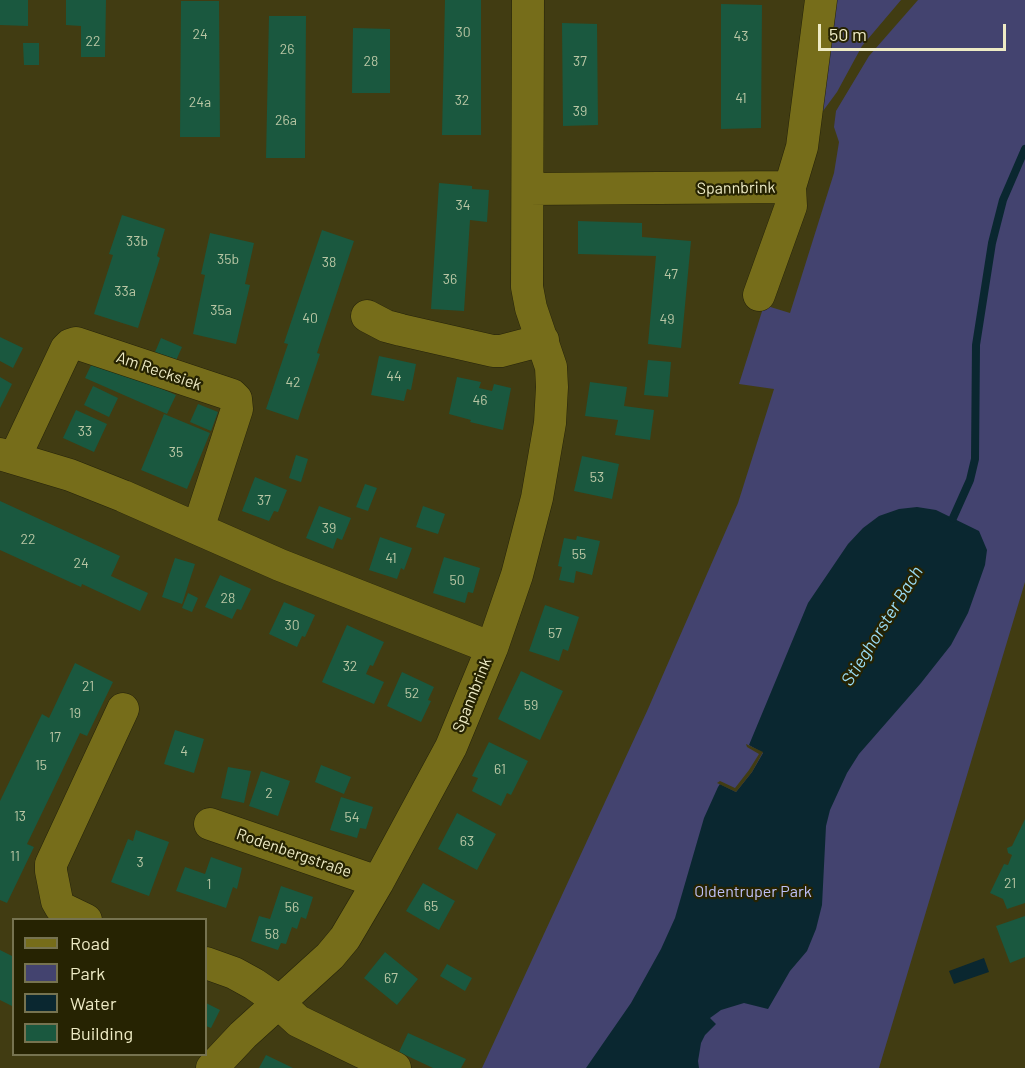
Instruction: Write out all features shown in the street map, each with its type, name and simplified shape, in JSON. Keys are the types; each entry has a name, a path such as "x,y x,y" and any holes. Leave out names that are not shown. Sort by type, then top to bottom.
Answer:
{"street":[{"name":"Spannbrink","path":"212,1068 243,1035 330,956 345,938 451,747 492,648 518,575 537,498 550,423 552,387 550,367 531,308 527,287 528,0"},
{"name":"Spannbrink","path":"528,189 790,187 802,147 820,0"},
{"path":"759,295 791,206 790,187"},
{"path":"367,316 400,330 493,351 543,340"},
{"name":"Am Recksiek","path":"198,529 237,409 236,399 232,395 76,343 70,345 7,456 81,479 345,592 492,648"},
{"path":"82,918 61,908 57,901 51,864 123,709"},
{"name":"Rodenbergstraße","path":"210,824 378,882"},
{"path":"207,963 234,973 254,984 279,1003 298,1022 395,1068"}],"green space":[{"path":"825,0 901,0 862,46 837,92 812,126"},
{"name":"Oldentruper Park","path":"918,0 1025,0 1025,582 879,1068 482,1068 648,709 738,503 774,389 739,384 764,305 790,313 834,173 839,142 834,127 836,111 869,56"}],"water":[{"path":"917,507 936,510 979,531 987,550 985,565 968,613 951,645 859,754 847,773 830,810 826,826 822,905 807,951 790,971 768,1009 744,1003 721,1010 710,1018 716,1024 705,1035 701,1043 699,1068 586,1068 631,1003 661,949 675,918 704,818 718,787 720,784 736,792 763,753 749,745 808,603 848,544 863,528 879,516 899,509"},
{"path":"984,958 989,972 954,984 949,971"}],"pier":[{"path":"746,744 763,752 752,772 736,792 717,783 720,781 735,788 749,770 759,754"}],"building":[{"path":"0,0 28,0 28,26 0,25"},
{"path":"66,0 106,0 105,57 81,57 81,26 66,25"},
{"path":"445,0 481,0 481,135 442,135"},
{"path":"181,1 219,1 220,137 180,137"},
{"path":"721,4 762,5 761,128 721,129"},
{"path":"269,16 306,16 305,158 266,158"},
{"path":"562,23 597,24 598,125 563,126"},
{"path":"353,28 390,29 390,93 352,93"},
{"path":"23,43 39,43 39,65 24,65"},
{"path":"439,183 489,190 487,222 470,220 464,311 431,309"},
{"path":"122,215 165,229 157,256 160,258 138,328 94,314 113,255 109,254"},
{"path":"578,221 642,223 642,237 691,241 681,348 648,344 656,256 578,254"},
{"path":"322,230 354,241 317,353 320,354 298,420 266,409 288,344 284,343"},
{"path":"210,233 254,243 245,284 250,285 236,344 193,334 205,275 201,274"},
{"path":"0,337 23,348 13,368 0,361"},
{"path":"161,338 182,347 174,365 153,357"},
{"path":"379,356 416,364 411,390 407,389 404,401 371,395"},
{"path":"94,359 176,395 167,414 85,378"},
{"path":"648,360 671,362 668,397 644,395"},
{"path":"0,377 12,384 0,408"},
{"path":"457,377 481,382 479,388 492,391 494,384 511,388 503,430 449,414"},
{"path":"590,382 627,387 624,406 654,410 650,440 615,435 618,420 585,416"},
{"path":"93,386 118,398 109,417 84,405"},
{"path":"198,404 218,412 211,431 190,422"},
{"path":"76,410 107,424 94,452 63,438"},
{"path":"164,414 210,433 187,489 141,470"},
{"path":"296,455 308,459 301,482 289,478"},
{"path":"582,456 619,464 612,499 574,491"},
{"path":"255,477 287,490 278,512 274,511 269,521 242,511"},
{"path":"365,484 377,488 368,511 356,507"},
{"path":"0,501 120,556 111,576 148,593 140,611 0,550"},
{"path":"319,506 351,518 342,540 337,538 333,549 306,538"},
{"path":"423,506 445,514 438,534 416,527"},
{"path":"577,536 600,541 592,575 576,571 574,583 559,580 562,567 558,566 564,538 576,540"},
{"path":"380,537 412,548 404,570 401,568 397,579 369,570"},
{"path":"444,557 480,568 473,593 468,592 465,603 433,593"},
{"path":"175,558 195,564 182,604 162,597"},
{"path":"220,575 251,589 241,610 237,609 232,619 205,607"},
{"path":"188,593 198,598 192,612 182,608"},
{"path":"284,602 315,615 305,637 302,636 297,647 269,634"},
{"path":"545,605 579,617 568,651 563,649 559,661 529,651"},
{"path":"347,625 384,642 373,666 370,665 366,674 384,682 374,704 322,682"},
{"path":"75,663 113,682 87,736 80,733 27,844 34,847 7,903 0,900 0,801 42,714 49,718"},
{"path":"521,671 563,691 540,740 498,719"},
{"path":"402,672 434,687 428,700 431,701 421,722 387,706"},
{"path":"175,730 204,739 194,773 164,764"},
{"path":"489,742 528,761 511,795 507,793 501,806 472,791 478,778 472,776"},
{"path":"321,765 351,777 344,794 315,782"},
{"path":"228,767 251,771 244,803 221,798"},
{"path":"261,771 290,781 278,816 249,806"},
{"path":"341,797 373,807 366,829 360,828 357,838 330,830"},
{"path":"457,813 496,834 477,870 438,849"},
{"path":"1025,819 1025,903 1007,909 1003,899 990,893 1004,864 1008,865 1012,855 1008,853 1007,848 1012,846"},
{"path":"136,830 169,842 149,896 111,882 128,839 133,841"},
{"path":"211,857 242,868 237,889 233,887 226,908 176,891 185,867 205,874"},
{"path":"423,883 455,901 439,930 406,911"},
{"path":"281,886 313,897 306,919 301,917 297,929 292,927 286,944 281,943 278,950 251,941 259,916 270,919"},
{"path":"1025,916 1025,957 1010,963 996,926"},
{"path":"0,950 12,956 12,1006 0,1000"},
{"path":"385,952 418,979 397,1005 364,978"},
{"path":"447,964 472,978 465,991 440,976"},
{"path":"207,1004 220,1010 211,1028 207,1026"},
{"path":"408,1033 466,1059 461,1068 433,1068 399,1052"},
{"path":"266,1055 293,1068 259,1068"}],"waterway":[{"name":"Stieghorster Bach","path":"953,518 970,480 975,459 976,345 992,243 1003,200 1025,149"}]}
